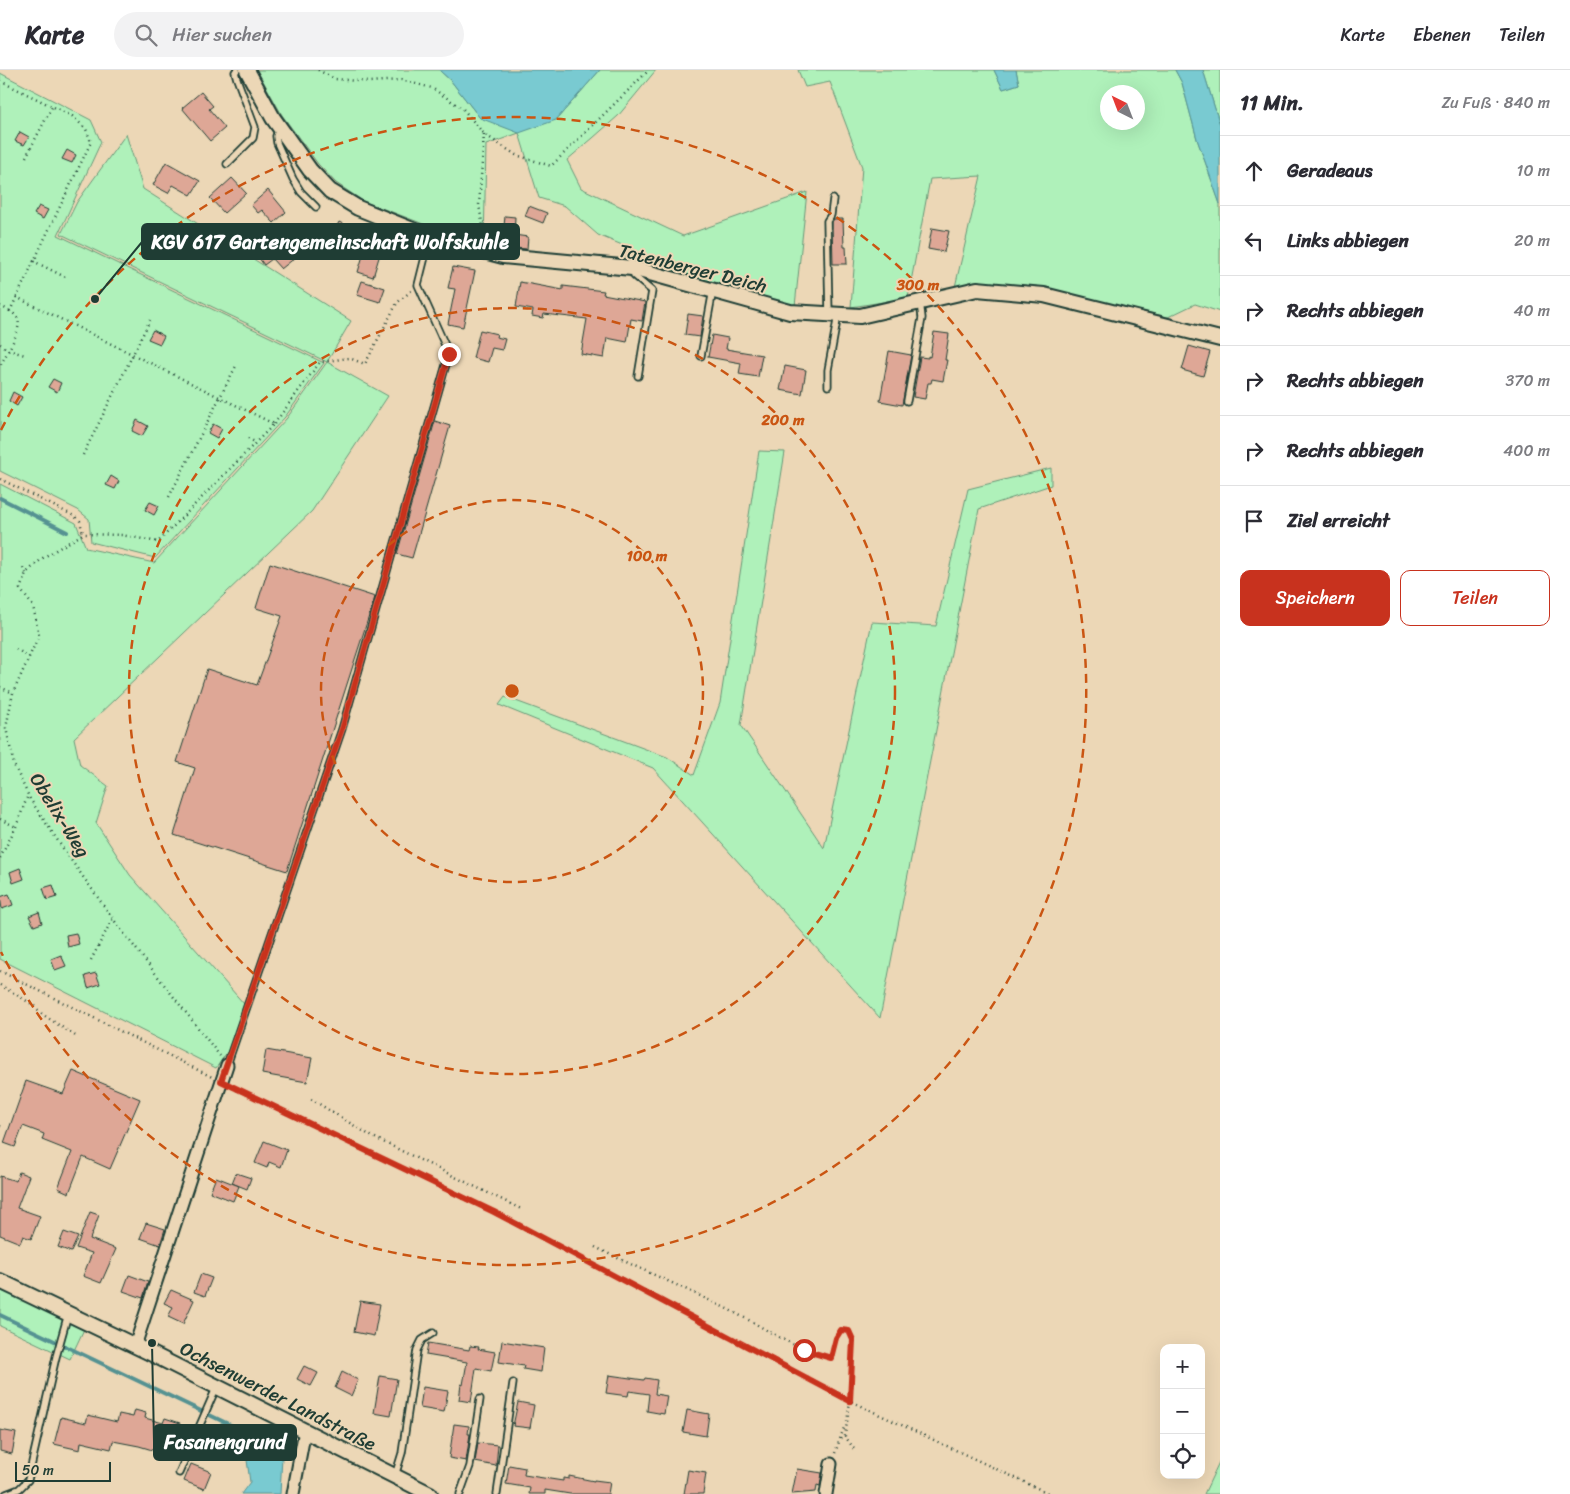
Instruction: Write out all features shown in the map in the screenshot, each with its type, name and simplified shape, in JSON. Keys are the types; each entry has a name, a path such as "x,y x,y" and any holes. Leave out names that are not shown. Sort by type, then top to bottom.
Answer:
{"street":[{"name":"Tatenberger Deich","path":"238,71 310,170 330,191 358,208 430,237 503,256 632,268 790,312 860,316 977,289 1044,295 1220,339"},
{"path":"135,1346 227,1065"},
{"name":"Ochsenwerder Landstraße","path":"0,1281 217,1386 430,1494"},
{"path":"293,1494 305,1430"},
{"path":"826,1494 831,1464"}],"lane":[{"path":"227,164 253,138 255,127 238,71"},
{"path":"279,127 276,136 277,143 293,179 301,192 316,207"},
{"path":"828,386 834,315 827,221 831,215 833,199"},
{"path":"227,1065 342,729 449,354 418,284 430,237"},
{"path":"632,268 634,276 652,290 638,376"},
{"path":"701,356 713,290"},
{"path":"906,401 922,318 920,302"},
{"path":"6,1494 19,1489 28,1480 56,1357 68,1314"},
{"path":"395,1476 402,1453 417,1350 422,1340 433,1333"},
{"path":"497,1494 513,1383"},
{"path":"179,1473 217,1386"},
{"path":"460,1494 470,1466 480,1399"}],"path":[{"path":"318,70 334,79 369,82 401,80 432,88 463,110 484,134 516,155 552,166 649,70"},
{"path":"0,81 72,116 86,129 91,142 10,311"},
{"path":"26,157 52,107"},
{"path":"484,134 479,205 485,232"},
{"path":"34,261 65,277"},
{"path":"23,568 26,573 44,557 83,534 122,535 158,542 274,424 320,362 349,358 365,364 397,303 418,284"},
{"path":"16,298 274,424"},
{"path":"0,306 18,317 19,324 0,366"},
{"path":"83,455 150,320"},
{"path":"0,344 8,350 25,354"},
{"path":"169,497 237,364"},
{"path":"248,438 256,443"},
{"path":"0,479 74,516 80,521 83,534"},
{"name":"Obelix-Weg","path":"26,573 20,589 33,606 39,636 13,694 6,728 14,765 28,795 61,845 113,918 227,1065"},
{"path":"16,649 30,657"},
{"path":"0,687 13,694"},
{"path":"0,858 16,826 28,795"},
{"path":"0,819 16,826"},
{"path":"90,960 113,918"},
{"path":"0,970 221,1081 494,1212 850,1401 1050,1494"},
{"path":"0,985 32,1004 42,1014 77,1037"},
{"path":"311,1098 371,1136 521,1209"},
{"path":"595,1247 741,1316 804,1350 822,1356 831,1358 836,1338 841,1330 849,1331 853,1340 850,1401 845,1436 854,1449"},
{"path":"831,1464 848,1419"}],"green space":[{"path":"257,70 439,70 451,81 480,118 556,120 600,70 656,70 618,116 567,160 581,188 683,236 807,192 795,306 750,295 635,257 624,257 627,247 598,235 565,206 539,198 519,133 486,145 484,247 363,201 336,183 318,164 282,115"},
{"path":"798,70 994,70 1003,89 1019,84 1016,70 1175,70 1182,83 1197,139 1220,204 1220,312 1195,304 1168,317 1042,289 955,287 981,176 930,179 908,298 851,307 862,167 830,82 805,87"},
{"path":"1203,70 1220,70 1220,125"},
{"path":"0,73 91,120 101,142 58,235 324,363 285,417 155,558 91,542 89,519 78,510 0,471"},
{"path":"126,134 143,189 351,321 327,362 61,234 77,202"},
{"path":"327,362 388,396 312,511 74,738 80,765 108,786 96,823 130,875 245,1005 228,1051 216,1068 0,959 0,484 76,523 86,548 154,563 287,418"},
{"path":"759,451 785,452 741,725 824,848 872,622 936,626 968,489 1051,468 1051,485 979,509 880,1018 653,768 499,705 505,697 667,757 694,775 720,703"},
{"path":"0,1287 85,1327 70,1359 0,1326"},
{"path":"1220,1460 1220,1494 1204,1494"}],"water":[{"path":"439,70 600,70 556,120 519,133 480,118 451,81"},
{"path":"994,70 1016,70 1019,84 1003,89"},
{"path":"1175,70 1203,70 1220,125 1220,204 1197,139 1182,83"},
{"path":"243,1431 277,1434 283,1438 280,1494 241,1494 250,1482"}],"building":[{"path":"201,92 213,106 209,109 225,128 210,141 182,108"},
{"path":"20,132 29,137 24,145 15,141"},
{"path":"67,150 76,155 72,163 62,159"},
{"path":"166,162 200,181 191,195 173,185 168,193 153,185"},
{"path":"232,178 246,193 224,213 210,198"},
{"path":"268,190 286,212 274,223 262,210 258,213 251,205"},
{"path":"39,206 48,210 43,219 34,214"},
{"path":"529,206 547,213 543,223 525,216"},
{"path":"505,216 515,217 514,235 528,237 527,249 502,247"},
{"path":"834,219 843,219 847,264 833,264 832,222"},
{"path":"339,222 355,230 346,248 330,239"},
{"path":"932,228 949,231 944,252 928,249"},
{"path":"279,236 296,257 281,269 272,259 264,265 256,254"},
{"path":"365,249 380,254 373,277 358,272"},
{"path":"453,267 475,271 463,327 448,324 455,289 448,288"},
{"path":"362,281 385,288 380,302 357,295"},
{"path":"520,282 563,290 563,286 604,291 603,294 645,302 642,321 631,319 627,342 607,338 604,358 581,354 587,319 544,314 543,318 532,316 533,310 516,307"},
{"path":"688,314 703,316 700,337 685,335"},
{"path":"153,330 164,336 160,344 148,339"},
{"path":"480,330 497,334 496,337 505,339 502,350 492,348 488,362 473,358"},
{"path":"934,332 949,334 943,381 932,379 931,383 928,383 925,399 913,397 920,357 930,357"},
{"path":"712,335 728,338 726,349 762,355 758,377 739,374 741,363 708,357"},
{"path":"1189,346 1210,352 1203,376 1182,370"},
{"path":"889,351 911,355 902,405 880,401"},
{"path":"785,366 806,370 802,394 780,390"},
{"path":"53,379 61,383 57,392 48,387"},
{"path":"13,392 22,397 17,406 9,401"},
{"path":"137,420 148,426 142,436 132,431"},
{"path":"435,421 450,426 412,558 397,554"},
{"path":"213,424 222,429 217,438 208,433"},
{"path":"111,476 119,481 115,489 106,485"},
{"path":"150,502 159,506 154,515 145,510"},
{"path":"270,563 375,597 287,871 174,835 195,768 177,762 207,669 257,685 282,616 256,608"},
{"path":"20,868 24,879 13,883 10,872"},
{"path":"53,885 57,897 47,900 43,888"},
{"path":"9,894 13,905 2,909 0,897"},
{"path":"39,912 42,923 34,926 29,916"},
{"path":"76,933 79,944 68,947 66,935"},
{"path":"61,955 66,966 55,970 51,959"},
{"path":"96,973 100,984 88,988 85,976"},
{"path":"266,1050 312,1058 307,1082 262,1074"},
{"path":"73,1071 140,1099 110,1169 83,1157 69,1193 58,1188 72,1152 42,1140 44,1134 23,1126 15,1147 4,1143 26,1081 63,1094"},
{"path":"264,1141 287,1150 281,1167 269,1162 267,1168 255,1163"},
{"path":"19,1172 29,1176 17,1208 40,1216 31,1239 23,1236 20,1243 0,1235 0,1176 16,1181"},
{"path":"236,1173 251,1178 247,1189 232,1183"},
{"path":"216,1177 239,1186 233,1201 210,1192"},
{"path":"90,1212 99,1215 90,1239 116,1249 101,1283 83,1276 92,1253 76,1248"},
{"path":"146,1223 165,1229 160,1245 140,1238"},
{"path":"64,1232 78,1237 71,1252 58,1247"},
{"path":"201,1274 212,1278 205,1296 194,1292"},
{"path":"129,1275 148,1282 143,1298 123,1291"},
{"path":"171,1290 194,1300 183,1324 168,1317 173,1307 164,1303"},
{"path":"360,1301 380,1304 374,1336 354,1332"},
{"path":"502,1341 544,1348 541,1372 523,1369 524,1366 499,1362"},
{"path":"428,1343 469,1350 470,1346 479,1347 478,1349 495,1352 491,1371 476,1368 471,1402 459,1400 467,1362 426,1355"},
{"path":"304,1366 318,1373 311,1386 297,1379"},
{"path":"342,1372 358,1380 351,1396 335,1388"},
{"path":"609,1375 657,1380 655,1394 667,1396 664,1414 647,1411 649,1394 629,1391 628,1396 606,1393"},
{"path":"380,1376 397,1379 391,1416 374,1413"},
{"path":"423,1387 448,1391 444,1412 420,1408"},
{"path":"518,1402 534,1405 530,1428 513,1426"},
{"path":"135,1410 146,1413 145,1418 163,1423 165,1418 180,1423 169,1455 113,1441 111,1449 81,1442 80,1450 54,1444 61,1417 86,1423 88,1415 117,1422 119,1414 133,1417"},
{"path":"687,1410 709,1414 706,1436 683,1432"},
{"path":"454,1424 469,1426 468,1434 470,1434 466,1461 449,1458"},
{"path":"0,1430 16,1433 12,1454 0,1451"},
{"path":"478,1443 498,1445 496,1466 475,1462"},
{"path":"191,1464 211,1472 204,1489 184,1481"},
{"path":"509,1465 525,1468 524,1475 563,1481 563,1478 569,1479 569,1476 610,1482 608,1494 570,1494 545,1490 545,1494 529,1494 530,1488 506,1484"},
{"path":"797,1469 822,1473 820,1486 817,1485 816,1492 792,1494"},
{"path":"688,1470 706,1473 703,1494 684,1494"}],"waterway":[{"path":"0,498 67,532"},
{"path":"0,1315 243,1431"}],"place":[{"name":"KGV 617 Gartengemeinschaft Wolfskuhle","path":"95,299"},
{"name":"Fasanengrund","path":"152,1343"}],"route":[{"path":"449,354 342,729 221,1081 494,1212 850,1401 853,1340 849,1331 841,1330 836,1338 831,1358 804,1350"}]}
